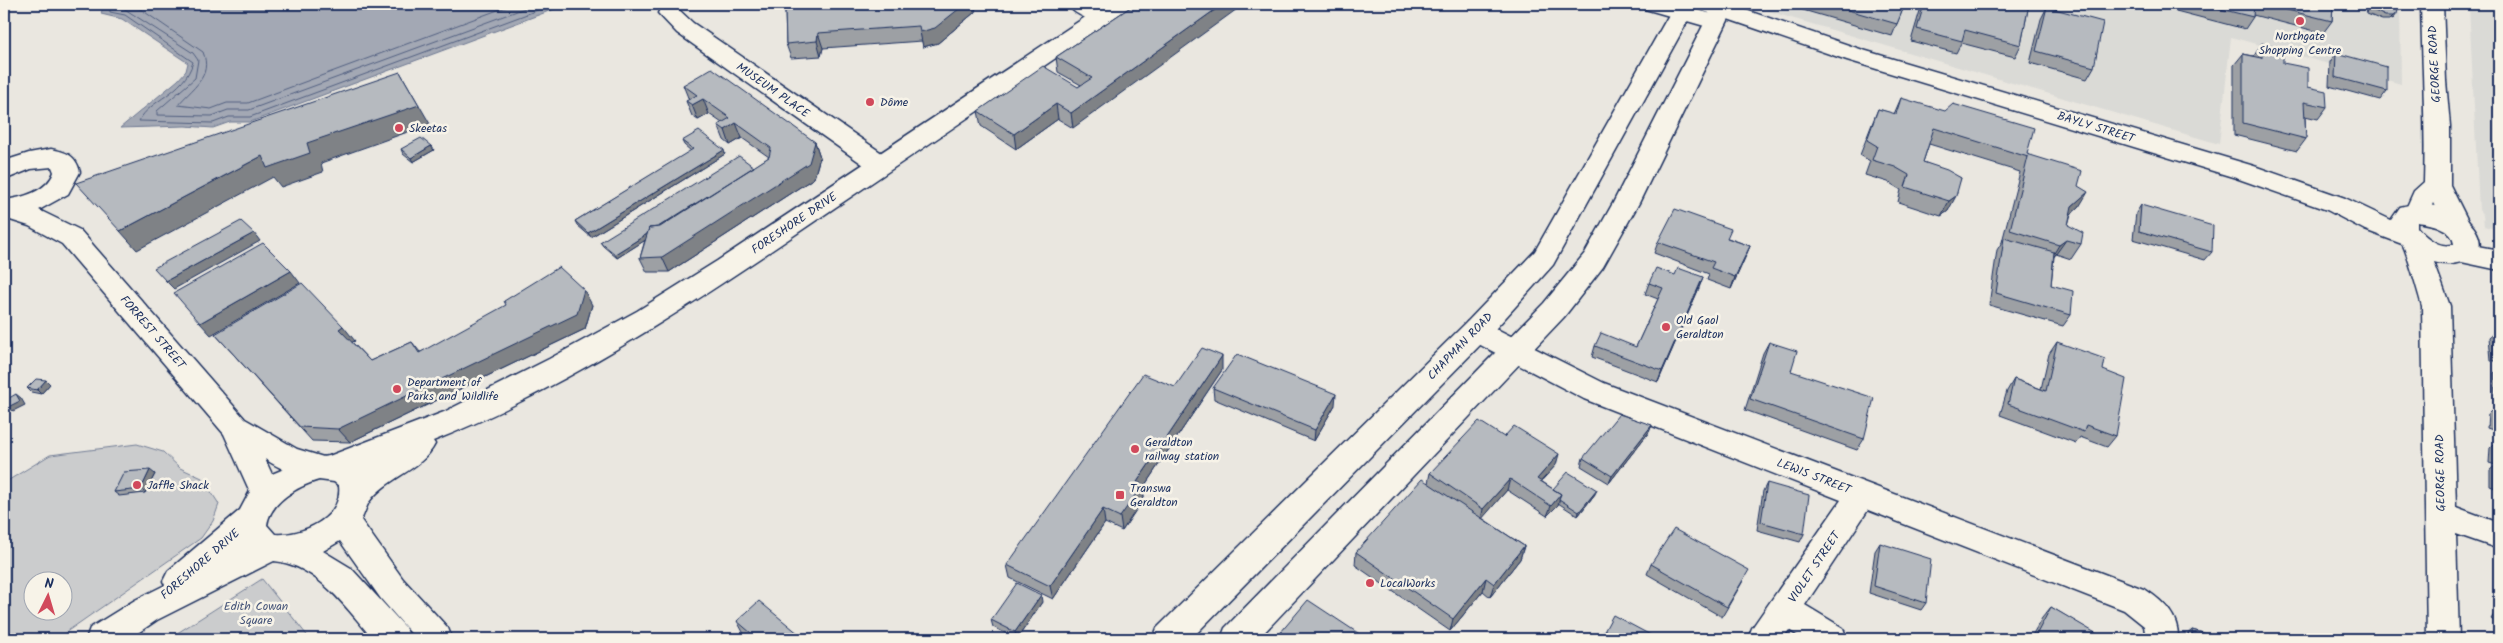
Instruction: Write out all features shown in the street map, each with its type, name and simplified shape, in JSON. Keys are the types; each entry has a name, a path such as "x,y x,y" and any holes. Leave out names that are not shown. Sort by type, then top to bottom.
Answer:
{"street":[{"path":"1078,4 1111,10"},
{"name":"BAYLY STREET","path":"1653,4 1706,9 2245,172 2336,204 2374,223 2413,227"},
{"name":"GEORGE ROAD","path":"2432,4 2434,81 2438,126 2437,185 2461,242 2436,306"},
{"path":"1237,639 1554,310 1594,260 1626,203 1706,9"},
{"name":"CHAPMAN ROAD","path":"1178,636 1477,330 1544,258 1706,9"},
{"name":"FORESHORE DRIVE","path":"325,468 454,420 559,367 647,318 726,268 1111,10"},
{"name":"MUSEUM PLACE","path":"669,13 685,28 880,164"},
{"name":"FORREST STREET","path":"4,171 21,163 48,158 58,160 65,165 67,172 64,180 64,205 71,237"},
{"name":"FORREST STREET","path":"5,209 32,204 45,197 64,180"},
{"path":"2413,227 2422,197 2437,185"},
{"name":"FORREST STREET","path":"5,209 38,219 71,237 236,427 288,458 325,468"},
{"path":"2413,227 2438,216 2461,242 2499,260"},
{"path":"2413,227 2438,253 2461,242 2499,244"},
{"name":"GEORGE ROAD","path":"2413,227 2421,264 2436,306 2443,639"},
{"name":"LEWIS STREET","path":"1477,330 1594,391 2135,600 2159,627"},
{"name":"FORESHORE DRIVE","path":"349,508 383,471 454,420"},
{"name":"FORREST STREET","path":"236,427 260,506"},
{"path":"277,547 306,544 317,540 349,508 355,486 350,477 325,468 291,476 260,506 253,529 257,538 277,547 321,564 340,578 394,639"},
{"name":"VIOLET STREET","path":"1764,639 1862,494"},
{"name":"FORESHORE DRIVE","path":"146,610 260,506"},
{"path":"349,508 392,589 436,639"},
{"path":"2441,516 2499,536"},
{"name":"FORESHORE DRIVE","path":"102,639 146,610 277,547"},
{"path":"1785,610 1831,639"}],"shaded area":[{"path":"1762,4 2400,4 2401,84 2231,37 2219,144 1768,11"},
{"path":"2469,4 2499,4 2499,230 2484,226 2483,215 2479,210"}],"green space":[{"path":"137,444 163,452 180,468 202,478 219,504 213,521 201,538 62,635 37,639 12,634 4,639 4,483 50,455"},
{"name":"Edith Cowan Square","path":"262,579 310,639 168,639"}],"water":[{"path":"107,4 568,4 250,122 230,122 213,128 185,126 120,128 178,80 186,71 188,63 122,19 101,14"}],"building":[{"path":"786,4 965,4 935,28 920,32 919,26 818,33 817,41 786,44"},
{"path":"1135,4 1223,4 1071,113 1056,104 1014,134 978,111 1043,66 1078,87 1092,78 1056,57"},
{"path":"1827,4 1905,4 1897,24"},
{"path":"1924,4 2029,4 2021,45 1965,30 1962,41 1917,29"},
{"path":"2200,4 2254,4 2253,17"},
{"path":"2263,4 2333,4 2332,21"},
{"path":"2369,4 2389,4 2398,10 2397,14 2385,16 2371,9"},
{"path":"2047,7 2103,22 2094,67 2036,51"},
{"path":"2262,43 2283,48 2283,63 2308,68 2308,87 2326,91 2327,107 2304,102 2306,139 2243,123 2243,54 2262,58"},
{"path":"2336,53 2387,67 2387,91 2335,77"},
{"path":"712,68 815,142 809,163 662,257 640,258 649,228 660,227 769,157 771,148 736,123 725,130 718,125 730,118 703,99 692,105 686,101 697,95 683,85"},
{"path":"400,72 419,105 307,143 310,153 267,168 262,156 120,231 76,183"},
{"path":"1901,98 1945,111 1953,104 2034,128 2027,154 2082,171 2078,186 2088,192 2072,206 2068,225 2083,233 2081,244 2066,240 2059,245 2010,230 2028,157 1934,128 1923,162 1947,170 1961,178 1956,196 1949,201 1905,187 1909,175 1895,167 1872,160 1877,146 1867,140 1878,109 1896,114"},
{"path":"699,131 724,150 588,233 575,221 693,149 682,141"},
{"path":"421,138 431,146 411,158 401,149"},
{"path":"739,156 754,167 658,227 649,228 647,234 615,254 600,242"},
{"path":"2141,205 2213,226 2212,252 2139,231"},
{"path":"1675,209 1731,229 1727,238 1750,246 1735,277 1711,268 1714,262 1658,242"},
{"path":"241,221 254,233 166,281 154,268"},
{"path":"2004,238 2054,252 2051,285 2073,291 2071,315 1996,293"},
{"path":"263,243 291,271 200,323 174,293"},
{"path":"559,267 584,290 577,314 338,429 300,427 215,334 302,283 343,326 339,329 370,361 412,342 419,353 506,305 504,301"},
{"path":"1656,268 1675,275 1678,268 1703,277 1662,371 1595,346 1601,333 1636,347 1663,288 1649,283"},
{"path":"1769,342 1797,351 1791,371 1874,398 1864,439 1750,399"},
{"path":"2057,342 2105,359 2103,370 2126,379 2116,436 2086,425 2084,432 2008,404 2014,379 2046,391"},
{"name":"Geraldton railway station","path":"1202,348 1222,356 1137,482 1143,484 1120,517 1103,509 1050,586 1007,565 1143,374 1175,387"},
{"path":"1237,354 1336,394 1315,430 1213,388"},
{"path":"36,379 46,380 37,390 27,388"},
{"path":"16,394 20,401 8,407 4,401"},
{"path":"2497,406 2499,407 2499,421 2496,420"},
{"path":"1619,414 1652,425 1612,476 1583,458"},
{"path":"1479,421 1504,437 1514,426 1559,454 1537,479 1561,494 1551,506 1510,479 1483,509 1430,473"},
{"path":"150,470 141,489 114,492 124,472"},
{"path":"1568,472 1597,490 1579,512 1559,499 1561,494 1553,489"},
{"path":"1422,479 1524,546 1494,584 1486,578 1453,619 1356,552"},
{"path":"1767,483 1809,495 1804,534 1761,522"},
{"path":"1674,529 1749,570 1727,607 1651,564"},
{"path":"1880,543 1931,559 1926,603 1874,586"},
{"path":"1017,583 1041,595 1015,632 991,620"},
{"path":"1308,600 1367,639 1275,639"},
{"path":"759,601 805,639 758,639 737,621"},
{"path":"2051,607 2104,638 2104,639 2034,639"},
{"path":"1613,615 1658,639 1600,639"},
{"path":"2192,630 2225,639 2193,639"}],"place":[{"name":"Northgate Shopping Centre","path":"2300,21"},
{"name":"Dôme","path":"870,102"},
{"name":"Skeetas","path":"399,128"},
{"name":"Old Gaol Geraldton","path":"1666,327"},
{"name":"Department of Parks and Wildlife","path":"397,389"},
{"name":"Geraldton railway station","path":"1135,449"},
{"name":"Jaffle Shack","path":"137,485"},
{"name":"Transwa Geraldton","path":"1120,495"},
{"name":"LocalWorks","path":"1370,583"}]}
